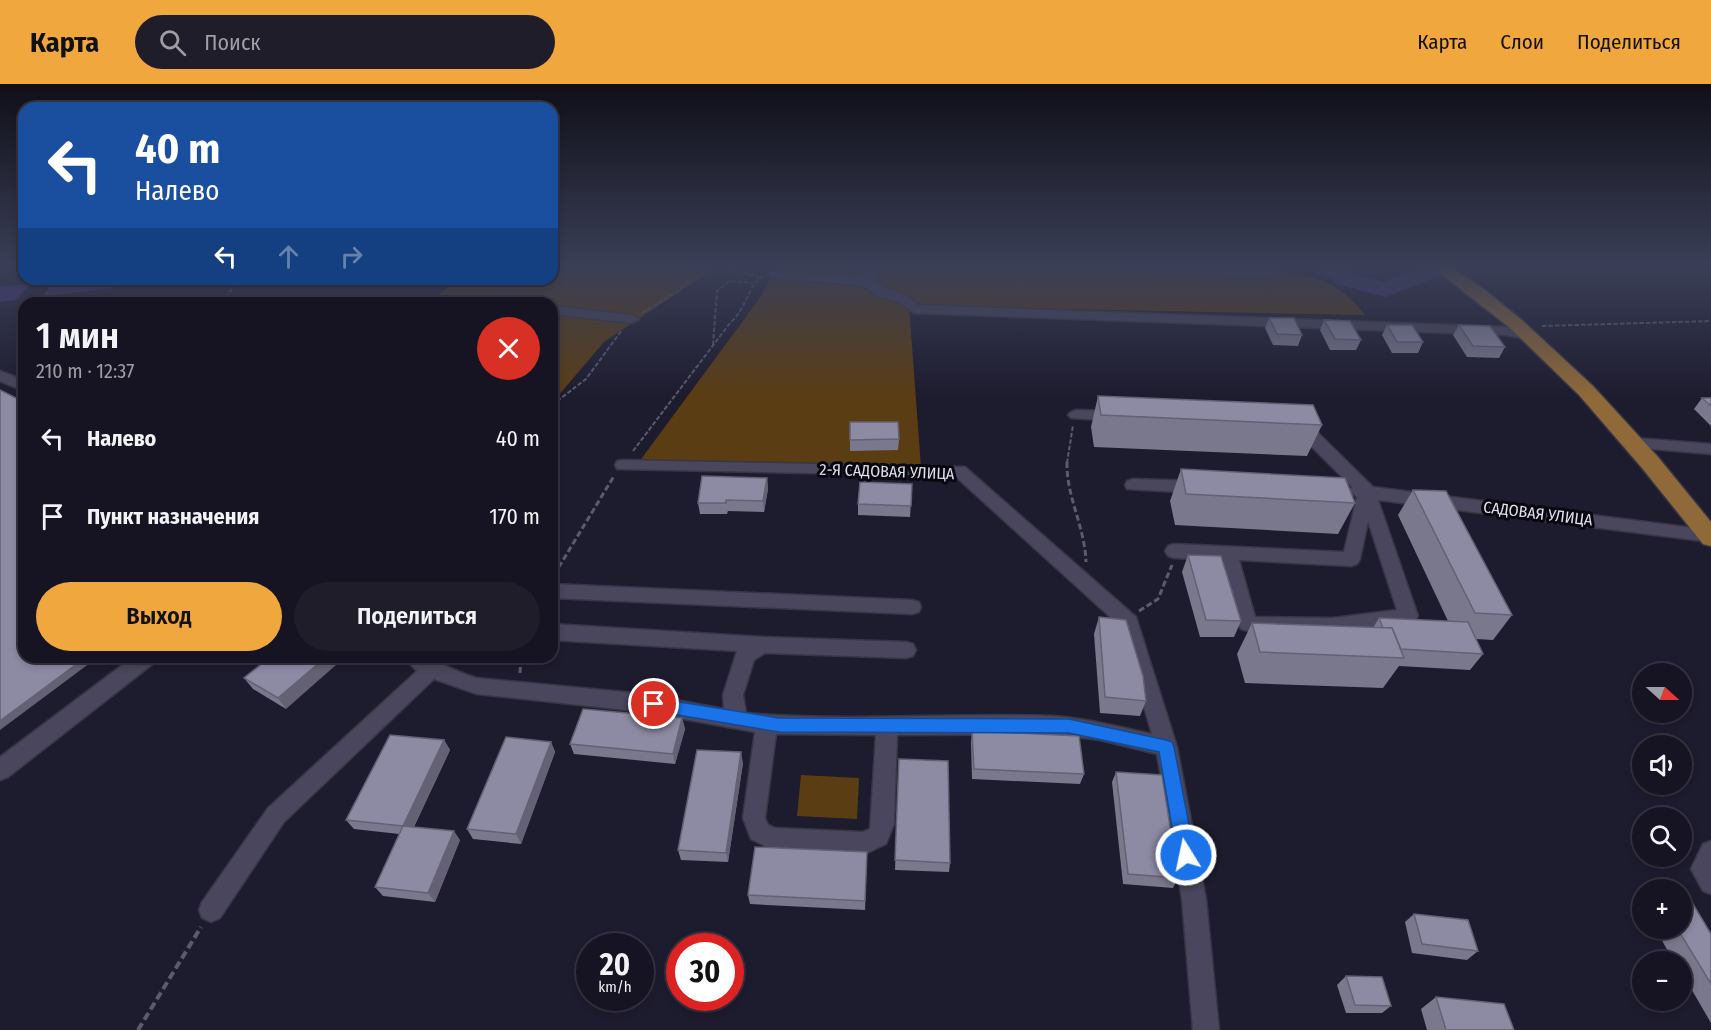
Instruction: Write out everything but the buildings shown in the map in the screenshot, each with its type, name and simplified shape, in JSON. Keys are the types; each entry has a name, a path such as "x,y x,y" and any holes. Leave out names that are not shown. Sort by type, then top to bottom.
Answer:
{"main road":[{"path":"1499,310 1525,331 1589,391 1635,443 1710,537"}],"street":[{"path":"928,310 1525,331"},
{"path":"558,311 632,319"},
{"path":"0,375 18,383"},
{"path":"1076,415 1134,416"},
{"path":"1231,563 1248,624 1333,625 1407,616 1366,491 1296,421 1285,421"},
{"path":"1635,443 1711,449"},
{"name":"2-Я САДОВАЯ УЛИЦА","path":"623,465 959,471 1129,622 1166,747"},
{"path":"1133,485 1215,487"},
{"name":"САДОВАЯ УЛИЦА","path":"1343,490 1366,491 1710,537"},
{"path":"1174,551 1351,560 1366,491"},
{"path":"558,591 912,607"},
{"path":"558,632 762,645 906,650"},
{"path":"736,720 733,695 745,655 762,645"},
{"path":"0,770 139,663"},
{"path":"211,910 276,815 424,666 477,686 645,703 766,724 1054,725 1100,731 1166,747 1194,899 1206,1030"},
{"path":"766,724 754,818 759,832 773,839 865,843 878,836 883,824 887,725"},
{"path":"1711,852 1703,869 1711,883"}],"path":[{"path":"558,400 586,379 597,360 632,319 647,310"},
{"path":"712,346 715,310"},
{"path":"558,569 623,465 712,346 743,310"},
{"path":"1525,331 1711,321"},
{"path":"1076,415 1069,438 1067,475 1086,544 1085,583"},
{"path":"1125,618 1158,599 1171,572 1174,551"},
{"path":"138,1030 211,910"}],"shaded area":[{"path":"558,310 652,310 604,342 558,396"},
{"path":"751,310 909,310 921,467 639,462"},
{"path":"1119,310 1360,310 1365,315"},
{"path":"801,775 859,778 857,819 797,816"}],"route":[{"path":"654,704 746,722 779,725 1029,724 1069,726 1166,747 1186,855"}]}
